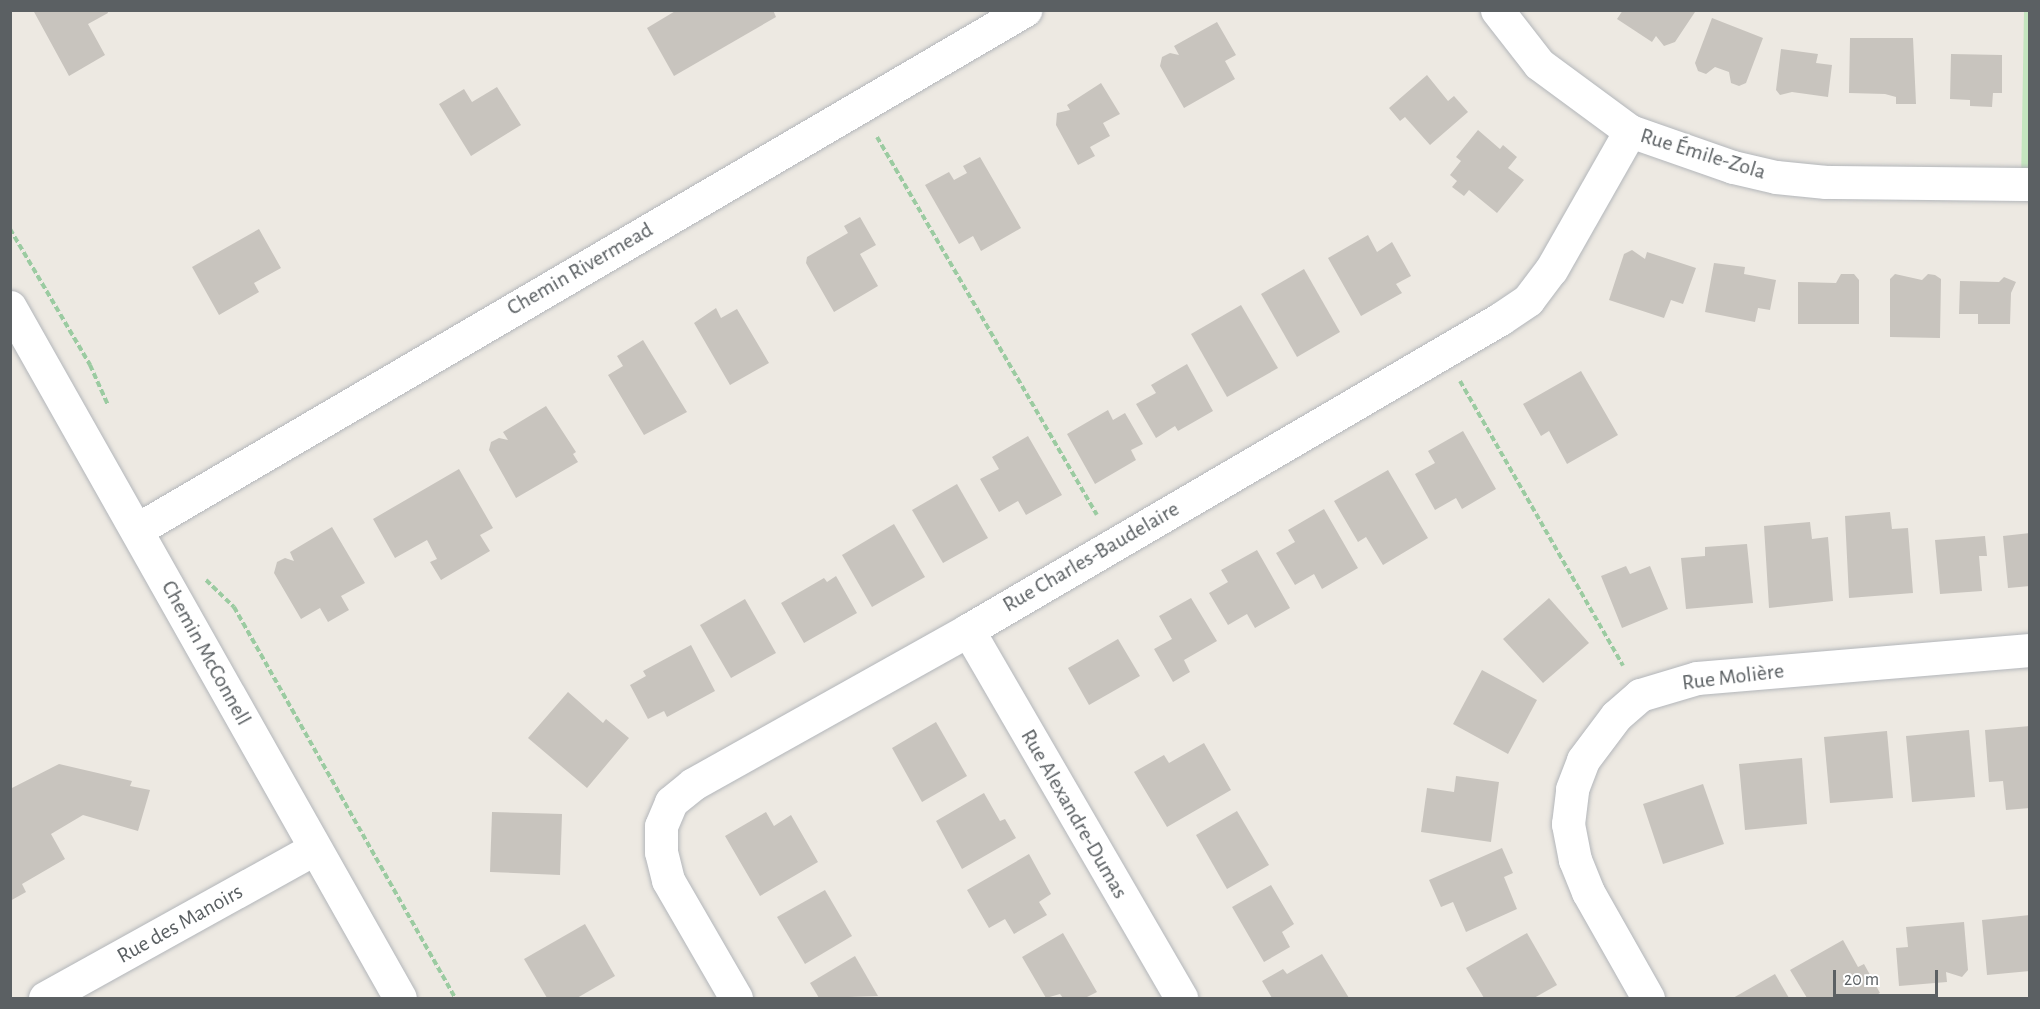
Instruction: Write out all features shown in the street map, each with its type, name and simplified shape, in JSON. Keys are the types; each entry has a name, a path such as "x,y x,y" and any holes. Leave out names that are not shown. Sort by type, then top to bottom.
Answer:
{"street":[{"name":"Chemin Rivermead","path":"138,529 1024,10"},
{"name":"Rue Émile-Zola","path":"1497,10 1539,64 1630,131 1733,167 1776,177 1826,182 2030,184"},
{"name":"Rue Charles-Baudelaire","path":"736,999 668,880 661,852 660,826 671,802 693,784 968,630 1444,354 1528,300 1551,270 1630,131"},
{"name":"Chemin McConnell","path":"10,307 138,529 314,849 400,999"},
{"name":"Rue Alexandre-Dumas","path":"968,630 1181,999"},
{"name":"Rue Molière","path":"1648,999 1588,892 1575,860 1568,824 1572,789 1583,760 1616,716 1640,695 1697,678 2030,650"},
{"name":"Rue des Manoirs","path":"45,999 314,849"}],"path":[{"path":"859,106 1113,544"},
{"path":"1444,354 1640,695"},
{"path":"201,575 234,607 455,999"}],"green space":[{"path":"2029,10 2030,184 2021,184 2024,11"}],"building":[{"path":"33,10 107,10 108,13 88,24 105,55 69,76"},
{"path":"677,10 773,10 776,17 674,76 647,28"},
{"path":"1623,10 1693,10 1695,12 1675,42 1664,46 1656,36 1652,42 1617,19"},
{"path":"1712,18 1763,38 1746,83 1739,86 1731,83 1729,72 1715,67 1706,74 1698,71 1695,63"},
{"path":"1217,22 1236,55 1225,61 1235,79 1184,108 1160,66 1162,57 1170,53 1179,55 1174,46"},
{"path":"1850,38 1913,38 1916,104 1896,104 1896,97 1885,94 1849,93"},
{"path":"1781,49 1818,54 1816,63 1832,65 1828,97 1792,92 1780,95 1776,90"},
{"path":"1951,54 2002,55 2002,93 1993,93 1992,107 1970,106 1970,100 1950,99"},
{"path":"1427,75 1448,101 1454,96 1468,112 1430,145 1405,117 1400,121 1389,108"},
{"path":"1101,83 1120,114 1103,123 1110,136 1090,147 1095,156 1078,165 1056,125 1057,113 1070,110 1067,105"},
{"path":"497,87 521,125 471,156 439,104 464,89 472,102"},
{"path":"1478,130 1500,149 1503,145 1517,157 1508,168 1524,180 1497,213 1469,190 1464,196 1452,187 1457,181 1450,175 1461,161 1456,157"},
{"path":"980,157 1021,228 981,251 973,236 959,244 925,185 949,172 954,180 967,173 963,166"},
{"path":"860,217 876,245 860,254 878,286 834,312 806,263 807,257 848,233 844,226"},
{"path":"259,229 281,268 254,283 259,292 219,315 192,267"},
{"path":"1368,235 1377,252 1392,242 1411,276 1396,284 1402,293 1361,316 1328,258"},
{"path":"1632,250 1645,259 1647,252 1696,268 1683,304 1671,300 1664,318 1609,300 1624,254"},
{"path":"1714,263 1745,267 1744,274 1776,280 1770,310 1758,308 1755,322 1705,312"},
{"path":"1304,269 1340,332 1297,357 1261,294"},
{"path":"1841,274 1854,274 1859,280 1859,324 1798,324 1798,282 1836,283"},
{"path":"1895,274 1922,280 1928,274 1941,279 1940,338 1890,337 1890,279"},
{"path":"2004,277 2016,282 2011,293 2010,324 1978,324 1978,314 1959,314 1960,281 1999,282"},
{"path":"1241,305 1278,368 1227,397 1191,334"},
{"path":"716,308 721,318 737,309 769,363 730,385 694,323"},
{"path":"643,340 687,412 644,435 608,375 623,366 617,356"},
{"path":"1187,364 1213,411 1178,431 1175,426 1156,438 1136,404 1156,393 1151,385"},
{"path":"1581,371 1618,435 1567,464 1549,431 1541,436 1523,404"},
{"path":"546,406 576,452 573,454 578,462 516,498 489,450 491,442 499,438 508,440 503,432"},
{"path":"1108,410 1113,420 1125,413 1143,444 1131,450 1136,460 1095,484 1067,434"},
{"path":"1463,431 1496,489 1462,509 1456,498 1435,510 1415,474 1435,463 1428,451"},
{"path":"1028,436 1062,495 1026,515 1018,501 999,512 980,479 999,469 992,457"},
{"path":"459,469 493,528 480,535 490,551 441,580 430,562 437,559 427,540 395,558 373,519"},
{"path":"1388,470 1428,538 1383,565 1366,537 1358,542 1334,501"},
{"path":"957,484 988,538 943,563 912,510"},
{"path":"1324,509 1358,568 1322,589 1314,574 1295,585 1276,553 1295,542 1288,530"},
{"path":"1890,512 1892,529 1908,528 1913,593 1849,598 1845,516"},
{"path":"1810,522 1812,539 1828,537 1833,601 1769,608 1764,526"},
{"path":"894,524 925,577 872,607 842,555"},
{"path":"332,527 365,583 341,596 349,610 328,622 320,608 301,619 274,573 277,562 285,558 294,561 290,552"},
{"path":"2030,533 2030,586 2008,588 2003,536"},
{"path":"1985,536 1987,556 1979,556 1982,591 1940,594 1935,540"},
{"path":"1747,544 1753,603 1686,609 1681,558 1705,556 1705,547"},
{"path":"1257,550 1290,608 1255,628 1247,614 1228,625 1209,593 1228,582 1221,570"},
{"path":"1626,566 1630,574 1650,566 1668,609 1622,628 1601,576"},
{"path":"836,576 857,613 804,643 781,603 824,578 827,582"},
{"path":"1191,598 1217,641 1184,660 1190,672 1173,682 1154,649 1172,639 1159,616"},
{"path":"1549,598 1589,643 1543,683 1503,639"},
{"path":"745,599 776,653 731,678 700,625"},
{"path":"1118,639 1140,676 1089,705 1068,668"},
{"path":"691,645 715,691 667,717 664,711 648,719 630,685 646,676 643,671"},
{"path":"1482,670 1537,700 1508,754 1453,724"},
{"path":"568,692 603,723 606,719 629,738 587,788 528,738"},
{"path":"936,722 967,776 922,802 892,748"},
{"path":"2030,726 2030,808 2006,810 2003,781 1989,782 1985,730"},
{"path":"1969,730 1975,797 1912,802 1906,736"},
{"path":"1887,731 1893,798 1830,803 1824,737"},
{"path":"1204,743 1231,790 1167,827 1134,772 1164,755 1169,763"},
{"path":"1802,758 1807,824 1745,830 1739,764"},
{"path":"59,764 132,781 130,786 150,790 138,831 83,815 51,834 65,859 22,884 26,892 10,901 10,789"},
{"path":"1456,776 1499,782 1491,842 1421,832 1427,788 1454,792"},
{"path":"1703,784 1724,844 1663,864 1643,804"},
{"path":"984,793 1000,821 1005,819 1016,838 962,869 936,821"},
{"path":"1237,811 1269,865 1227,889 1196,835"},
{"path":"492,812 562,814 560,875 490,872"},
{"path":"766,812 774,826 791,815 818,862 760,896 725,836"},
{"path":"1502,848 1513,873 1504,877 1517,909 1466,932 1453,902 1441,907 1429,880"},
{"path":"1029,854 1051,894 1039,902 1047,915 1014,934 1005,919 989,928 967,890"},
{"path":"1271,885 1294,924 1282,932 1290,947 1264,962 1232,907"},
{"path":"825,890 852,936 805,964 777,917"},
{"path":"2030,915 2030,971 1987,975 1982,920"},
{"path":"1964,922 1968,970 1962,977 1946,972 1947,982 1899,986 1896,948 1908,947 1906,927"},
{"path":"585,924 615,976 577,998 547,998 524,959"},
{"path":"1063,933 1097,992 1085,998 1063,998 1060,994 1046,998 1022,957"},
{"path":"1527,933 1557,985 1534,998 1484,998 1466,968"},
{"path":"1843,940 1858,967 1864,964 1880,993 1870,998 1807,998 1790,970"},
{"path":"1322,954 1349,998 1272,998 1262,981 1283,969 1287,974"},
{"path":"855,956 878,996 819,998 810,983"},
{"path":"1775,974 1789,998 1733,998"}]}
